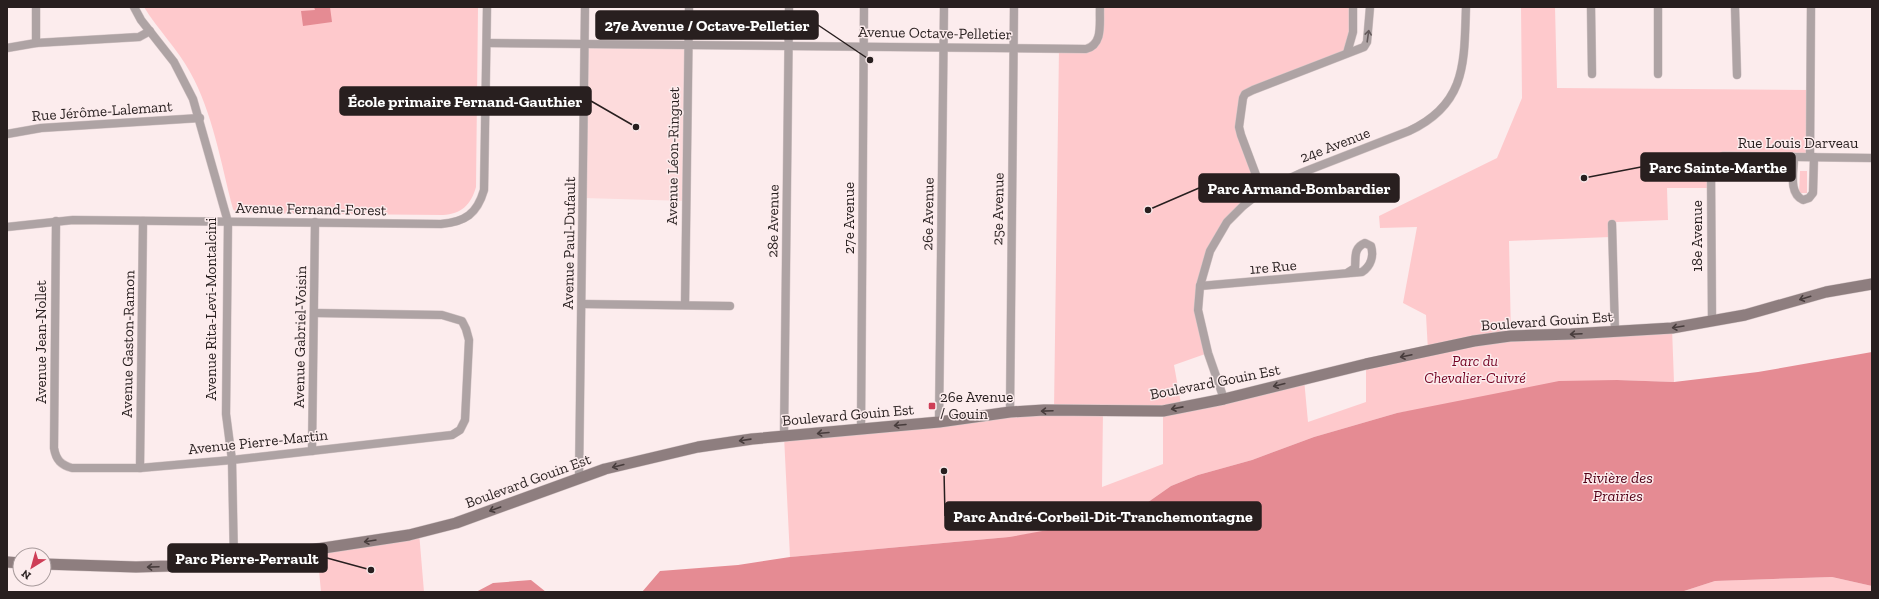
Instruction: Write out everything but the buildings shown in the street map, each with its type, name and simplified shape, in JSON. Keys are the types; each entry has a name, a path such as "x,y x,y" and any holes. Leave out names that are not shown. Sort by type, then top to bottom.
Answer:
{"street":[{"path":"36,7 36,43"},
{"name":"Avenue Rita-Levi-Montalcini","path":"134,7 150,31 170,56 184,78 200,118 228,222 226,414 232,460 234,562"},
{"path":"487,7 487,43"},
{"name":"Avenue Paul-Dufault","path":"579,479 585,7"},
{"name":"Avenue Léon-Ringuet","path":"685,305 689,7"},
{"name":"28e Avenue","path":"784,436 789,7"},
{"name":"27e Avenue","path":"862,429 864,7"},
{"name":"26e Avenue","path":"939,422 944,7"},
{"name":"25e Avenue","path":"1010,412 1014,7"},
{"name":"Avenue Octave-Pelletier","path":"487,43 585,45 688,44 944,46 1086,49 1095,45 1099,38 1100,7"},
{"path":"1347,53 1353,32 1353,7"},
{"path":"1262,191 1240,131 1241,110 1245,94 1364,47 1367,42 1370,7"},
{"name":"24e Avenue","path":"1224,399 1208,353 1198,310 1200,286 1210,251 1227,222 1243,206 1262,191 1301,173 1409,131 1422,125 1436,114 1451,96 1461,74 1465,50 1466,7"},
{"path":"1591,7 1592,74"},
{"path":"1658,7 1658,74"},
{"path":"1735,7 1737,75"},
{"path":"1794,157 1794,192 1803,200 1809,198 1813,193 1811,7"},
{"path":"7,48 36,43 139,37 150,31"},
{"name":"Avenue Fernand-Forest","path":"7,227 56,221 441,224 461,221 470,216 481,200 484,190 487,43"},
{"name":"Rue Jérôme-Lalemant","path":"7,134 41,128 200,118"},
{"name":"Rue Louis Darveau","path":"1723,156 1872,158"},
{"name":"18e Avenue","path":"1712,322 1711,169 1715,161 1723,156"},
{"name":"Avenue Jean-Nollet","path":"56,221 54,448 59,462"},
{"name":"Avenue Gaston-Ramon","path":"140,468 143,221"},
{"name":"Avenue Gabriel-Voisin","path":"312,451 315,314 315,222"},
{"path":"1612,224 1615,332"},
{"name":"1re Rue","path":"1200,286 1348,273"},
{"name":"Boulevard Gouin Est","path":"52,564 136,567 234,562 409,534 441,527 456,523 605,469 667,453 706,446 784,436 939,422 1010,412 1044,410 1163,411 1224,399 1366,364 1474,341 1510,336 1672,328 1712,322 1762,311 1826,292 1872,284"},
{"path":"582,304 730,306"},
{"name":"Avenue Pierre-Martin","path":"59,462 72,468 140,468 232,460 452,435 460,430 465,420 469,340 462,322 442,315 315,314"}],"shaded area":[{"path":"688,44 686,201 584,198 585,45"}],"green space":[{"path":"144,7 478,7 476,187 471,199 468,204 455,213 443,215 236,213 233,209 211,122 198,88 185,63"},
{"name":"Parc du Chevalier-Cuivré","path":"1100,7 1353,7 1347,53 1245,94 1240,119 1262,191 1243,206 1210,251 1198,310 1208,353 1174,365 1181,404 1304,379 1308,422 1366,402 1366,364 1428,351 1426,315 1403,303 1417,227 1380,228 1379,216 1497,158 1522,98 1521,7 1555,7 1557,88 1810,90 1810,157 1723,156 1715,161 1711,188 1667,188 1668,220 1617,222 1612,224 1610,237 1509,241 1511,336 1672,328 1674,382 1617,380 1397,413 1314,437 1252,460 1198,475 1171,486 1124,519 1009,537 790,557 784,436 1054,410 1059,48 1095,45","holes":["1103,411 1163,411 1163,464 1102,487"]},
{"path":"1800,171 1807,171 1807,193 1799,193"},
{"path":"419,532 424,592 321,592 317,549"},
{"path":"1832,577 1872,586 1872,592 1681,592 1715,581"}],"water":[{"path":"314,7 330,7 332,22 303,26 301,11 315,10"},
{"name":"Rivière des Prairies","path":"1872,352 1872,586 1832,577 1715,581 1681,592 642,592 660,571 738,565 790,557 1009,537 1070,526 1124,519 1171,486 1198,475 1252,460 1314,437 1397,413 1559,381 1617,380 1674,382 1758,372"},
{"path":"531,580 546,592 476,592 493,583"}],"place":[{"name":"27e Avenue / Octave-Pelletier","path":"870,60"},
{"name":"École primaire Fernand-Gauthier","path":"636,127"},
{"name":"Parc Sainte-Marthe","path":"1584,178"},
{"name":"Parc Armand-Bombardier","path":"1148,210"},
{"name":"26e Avenue / Gouin","path":"932,406"},
{"name":"Parc André-Corbeil-Dit-Tranchemontagne","path":"944,471"},
{"name":"Parc Pierre-Perrault","path":"371,570"}]}
